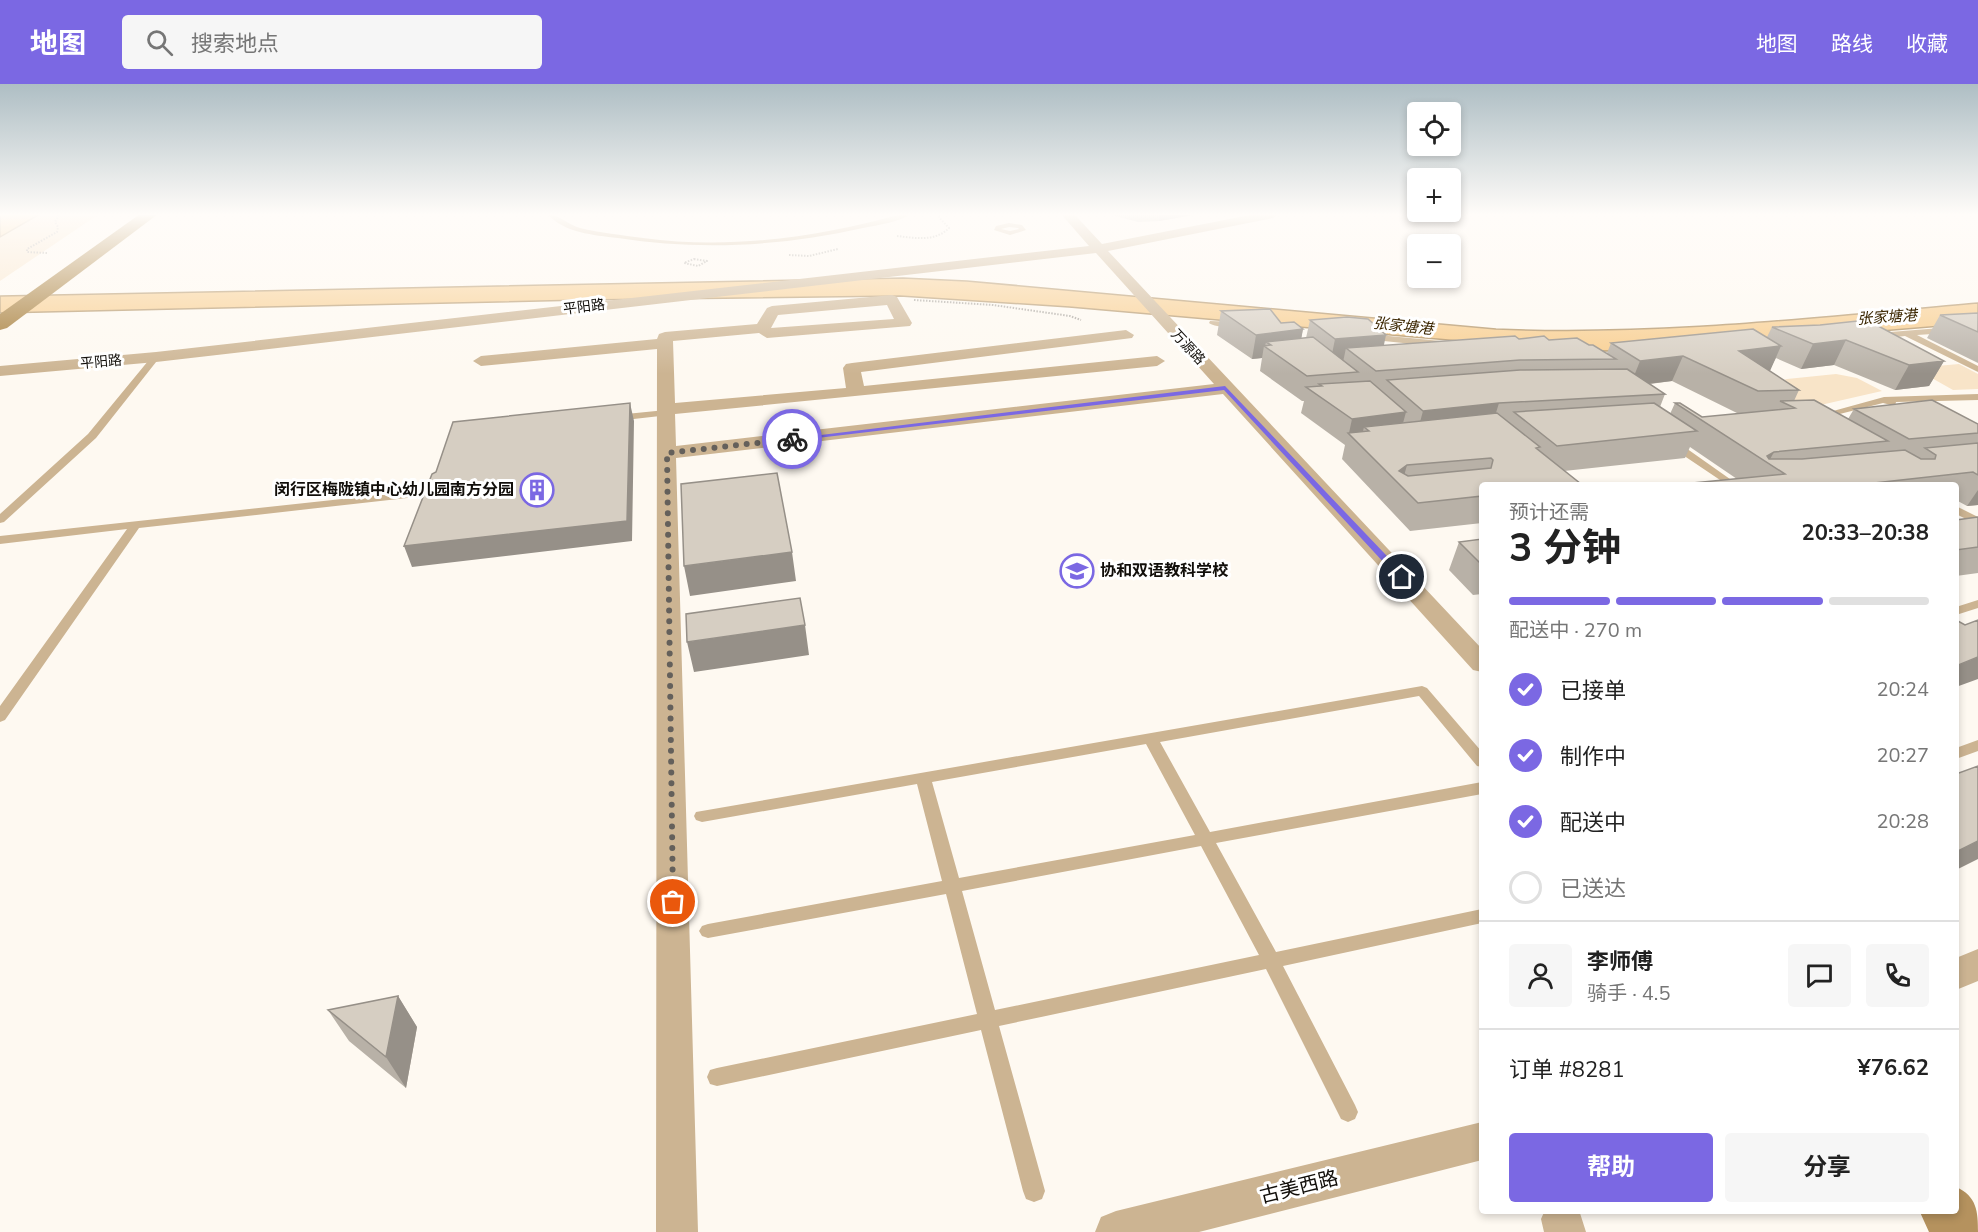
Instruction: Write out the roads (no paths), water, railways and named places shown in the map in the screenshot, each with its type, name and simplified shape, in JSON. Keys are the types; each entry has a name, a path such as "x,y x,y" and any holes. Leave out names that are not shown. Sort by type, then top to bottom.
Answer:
{"main road":[{"path":"5,315 64,268"},
{"path":"40,287 69,268"},
{"path":"1949,1214 1962,1232"}],"street":[{"name":"平阳路","path":"0,371 156,357 930,268"},
{"name":"万源路","path":"1114,268 1479,661"},
{"path":"763,328 772,311 892,300 904,323 902,361"},
{"path":"763,328 767,333 800,332 904,323"},
{"path":"677,1232 665,337 763,328"},
{"path":"856,392 852,368 1126,335"},
{"path":"482,361 665,343"},
{"path":"1021,347 1038,374"},
{"path":"666,411 1157,361"},
{"path":"667,453 1225,388"},
{"path":"1959,974 1978,964"},
{"name":"古美西路","path":"1116,1232 1479,1142"}],"lane":[{"path":"1213,323 1245,326"},
{"path":"1865,337 1978,328"},
{"path":"1905,333 1978,369"},
{"path":"1359,337 1452,345"},
{"path":"0,520 92,436 156,357"},
{"path":"1965,363 1978,362"},
{"path":"1813,418 1884,400 1978,397"},
{"path":"1884,400 1905,411"},
{"path":"607,419 666,411"},
{"path":"1663,437 1729,482"},
{"path":"0,540 416,494 437,489 444,468"},
{"path":"1959,512 1974,525"},
{"path":"0,717 135,526"},
{"path":"1959,610 1978,604"},
{"path":"702,816 1422,691 1479,758"},
{"path":"1150,737 1271,960 1348,1112"},
{"path":"1959,753 1978,745"},
{"path":"923,777 1034,1191"},
{"path":"708,931 1479,789"},
{"path":"717,1077 1479,917"}],"water":[{"name":"张家塘港","path":"903,278 967,281 1496,329 1677,328 1978,303 1978,323 1638,351 1575,351 1069,307 900,296 583,300 0,313 0,296"}],"place":[{"name":"闵行区梅陇镇中心幼儿园南方分园","path":"537,490"},
{"name":"协和双语教科学校","path":"1077,571"}]}
